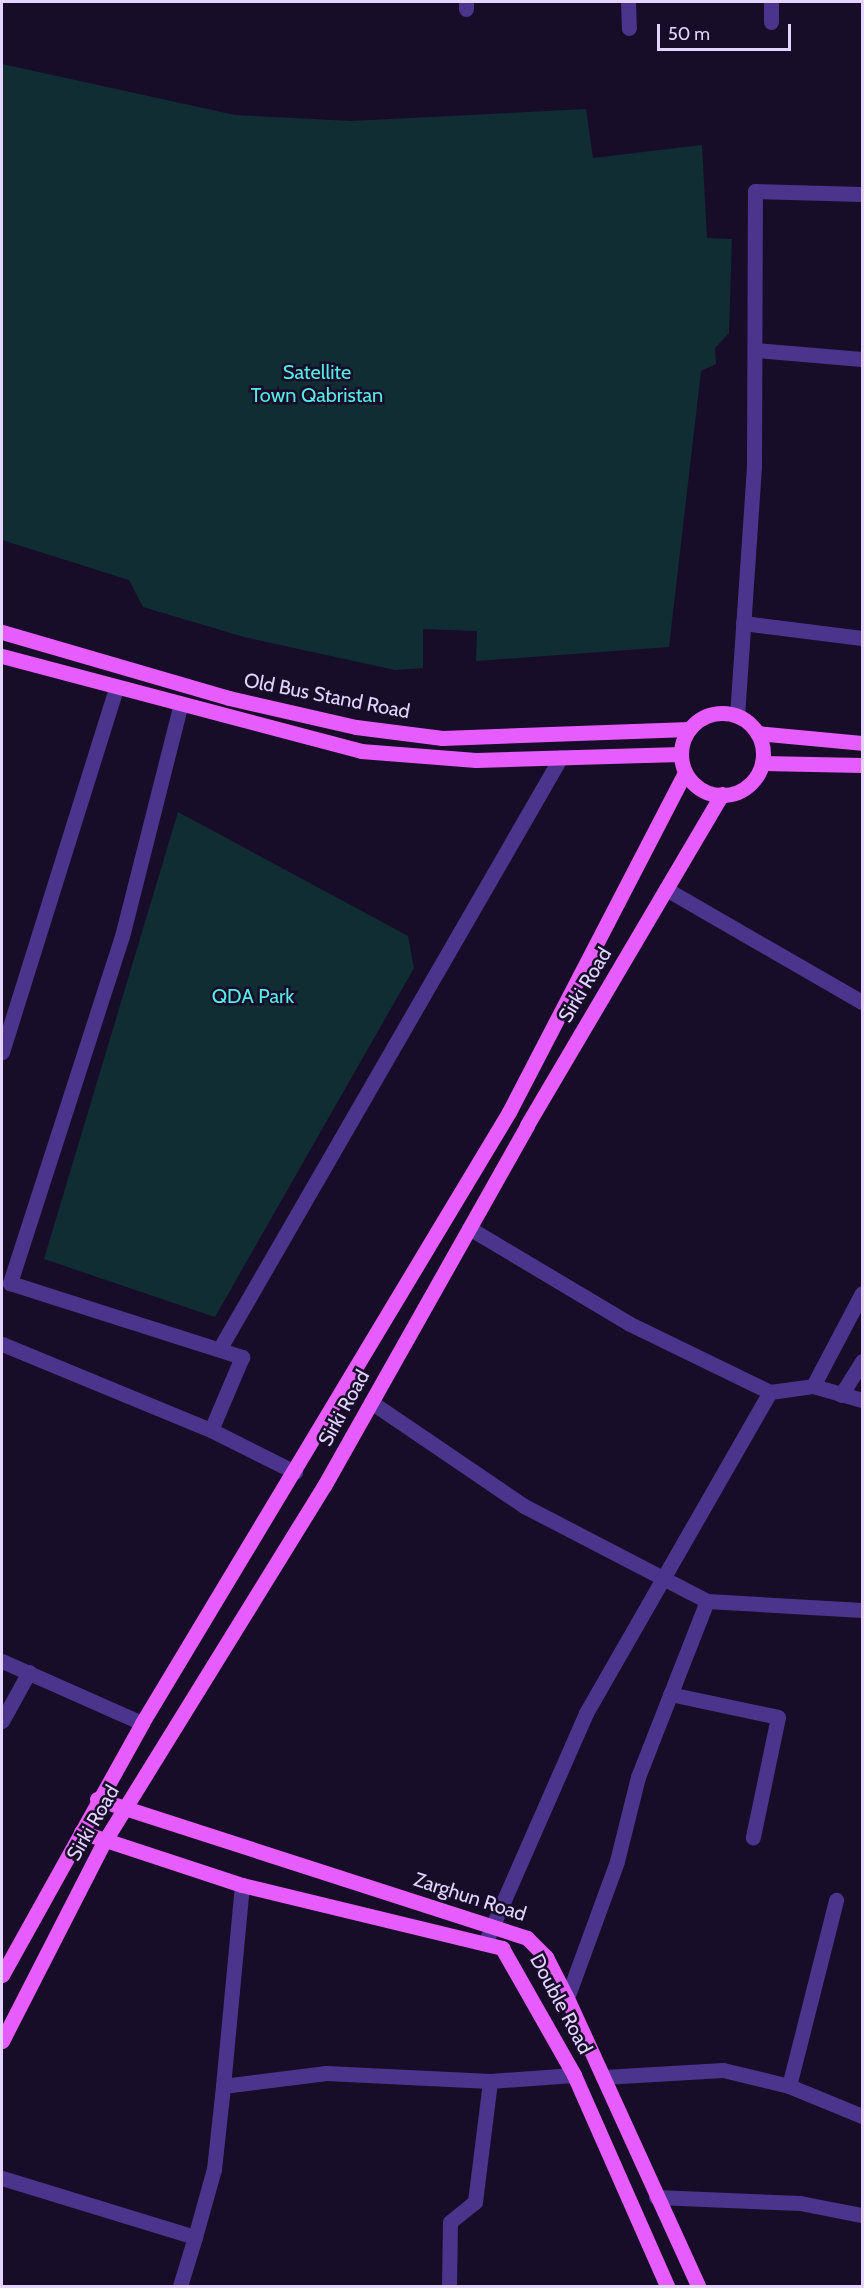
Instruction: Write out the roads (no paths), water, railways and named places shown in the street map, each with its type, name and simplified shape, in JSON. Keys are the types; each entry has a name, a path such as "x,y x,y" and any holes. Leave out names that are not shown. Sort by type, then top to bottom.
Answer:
{"main road":[{"name":"Old Bus Stand Road","path":"2,632 229,699 356,727 442,738 689,729"},
{"path":"2,656 180,707 371,752 476,760 681,754"},
{"path":"757,733 762,763 747,786 722,794 701,789 685,773 681,754 689,729 711,714 737,716 757,733 862,743"},
{"path":"762,763 862,765"},
{"name":"Sirki Road","path":"2,1975 97,1799 509,1112 685,773"},
{"name":"Sirki Road","path":"2,2041 104,1842 371,1402 469,1228 722,794"},
{"name":"Zarghun Road","path":"97,1799 527,1938 546,1957 567,1998 698,2286"},
{"name":"Double Road","path":"81,1832 104,1842 242,1885 486,1941 510,1954 574,2075 667,2286"}],"street":[{"path":"628,2 629,28"},
{"path":"771,2 771,22"},
{"path":"737,716 755,350 755,191 862,194"},
{"path":"755,350 862,358"},
{"path":"743,623 862,638"},
{"path":"2,1052 116,689"},
{"path":"180,707 122,936 6,1282 220,1348 242,1357 211,1430"},
{"path":"220,1348 561,757"},
{"path":"666,889 862,1002"},
{"path":"469,1228 630,1324 770,1392 813,1386 862,1400"},
{"path":"813,1386 862,1293"},
{"path":"2,1344 211,1430 295,1472"},
{"path":"841,1395 862,1361"},
{"path":"486,1941 585,1713 662,1575 770,1392"},
{"path":"371,1402 524,1506 662,1575 707,1601 862,1610"},
{"path":"567,1998 617,1861 638,1777 707,1601"},
{"path":"2,1661 142,1723"},
{"path":"2,1721 29,1672"},
{"path":"670,1694 778,1717 753,1837"},
{"path":"180,2286 214,2169 224,2086 242,1885"},
{"path":"789,2086 836,1900"},
{"path":"603,2077 723,2070 789,2086 862,2116"},
{"path":"224,2086 326,2073 490,2081 574,2075"},
{"path":"449,2286 450,2222 475,2202 490,2081"},
{"path":"2,2178 195,2237"},
{"path":"656,2197 800,2203 862,2215"}],"park label":[{"name":"Satellite Town Qabristan","path":"317,384"},
{"name":"QDA Park","path":"253,996"}]}
